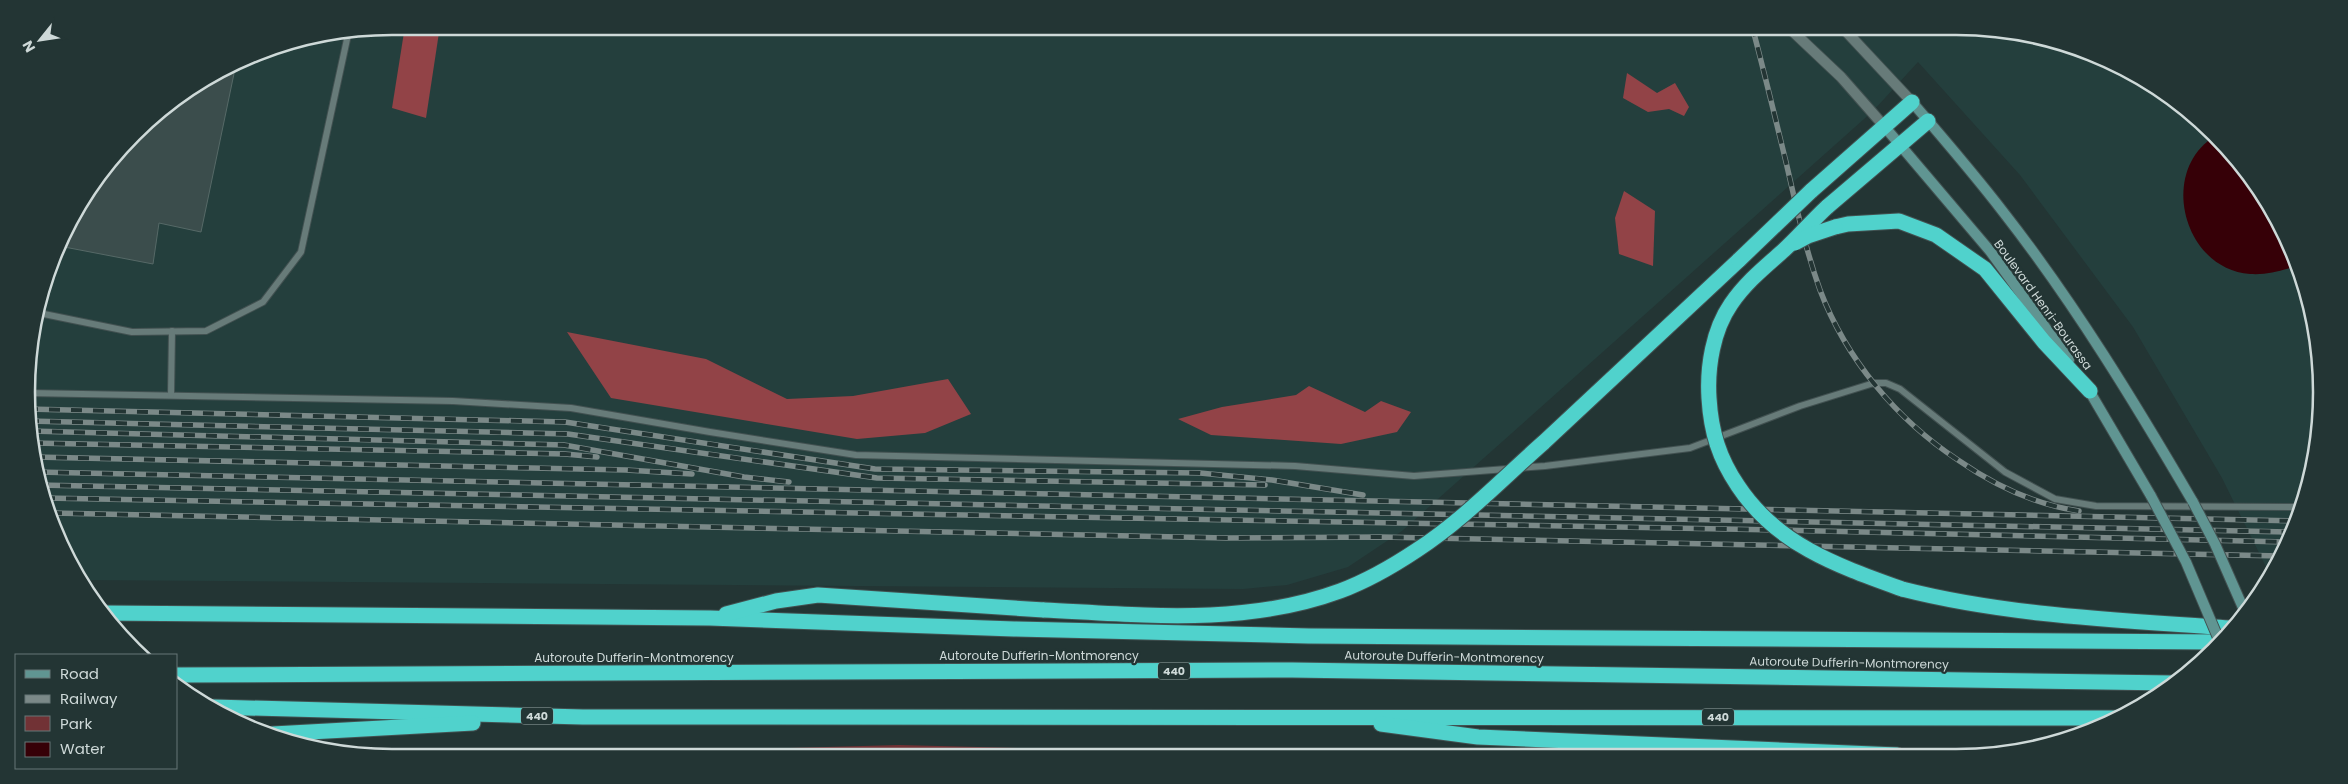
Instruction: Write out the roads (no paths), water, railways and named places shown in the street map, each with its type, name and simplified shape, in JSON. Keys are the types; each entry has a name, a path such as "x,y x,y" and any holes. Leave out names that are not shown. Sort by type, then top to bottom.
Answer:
{"highway":[{"path":"710,618 776,601 818,595 1044,610 1208,616 1276,608 1310,601 1341,591 1375,576 1432,538 1536,450 1811,191 1912,102"},
{"path":"1928,121 1827,207 1785,249 1751,278 1730,305 1719,329 1711,356 1708,385 1710,420 1716,445 1728,471 1758,513 1784,536 1820,557 1902,589 1939,598 1987,606 2072,616 2223,628"},
{"path":"1785,249 1808,236 1848,224 1899,222 1936,235 1985,269 2044,342 2090,391"},
{"path":"112,613 710,618 1014,629 1309,636 2211,641"},
{"name":"Autoroute Dufferin-Montmorency","path":"178,675 1292,670 2162,683"},
{"name":"440","path":"227,708 584,717 2101,718"},
{"path":"1320,716 1478,736 1765,749"},
{"path":"288,733 584,717"}],"main road":[{"name":"Boulevard Henri-Bourassa","path":"1912,102 2005,213 2069,304 2143,416 2216,544 2242,605"},
{"name":"Boulevard Henri-Bourassa","path":"1884,126 1990,251 2090,391 2151,496 2186,562 2216,636"}],"street":[{"name":"Boulevard Henri-Bourassa","path":"1797,35 1841,77 1884,126"},
{"name":"Boulevard Henri-Bourassa","path":"1849,35 1912,102"}],"lane":[{"path":"44,314 132,332 206,331 263,302 301,252 347,38"},
{"path":"171,395 172,331"},
{"path":"35,393 453,401 571,408 856,455 1295,466 1414,476 1545,466 1690,448 1800,406 1874,383 1886,383 1900,389 2005,472 2055,499 2096,506 2294,507"}],"water":[{"path":"2209,141 2239,175 2265,214 2291,267 2263,274 2250,274 2227,268 2208,255 2194,237 2186,216 2183,194 2187,172 2197,152"}],"railway":[{"path":"1754,35 1801,226 1820,290 1844,340 1859,364 1894,407 1914,426 1958,460 1986,478 2016,493 2047,504 2079,511"},
{"path":"36,409 565,422 875,469 1200,473 1272,480 1363,495"},
{"path":"37,421 568,434 877,478 1265,485"},
{"path":"37,431 564,445 744,477 789,482"},
{"path":"39,443 565,454 597,457"},
{"path":"41,457 626,470 692,474"},
{"path":"44,472 2289,521"},
{"path":"47,485 2285,532"},
{"path":"51,498 1777,530 2280,542"},
{"path":"56,513 1226,538 1381,537 2273,556"}]}
